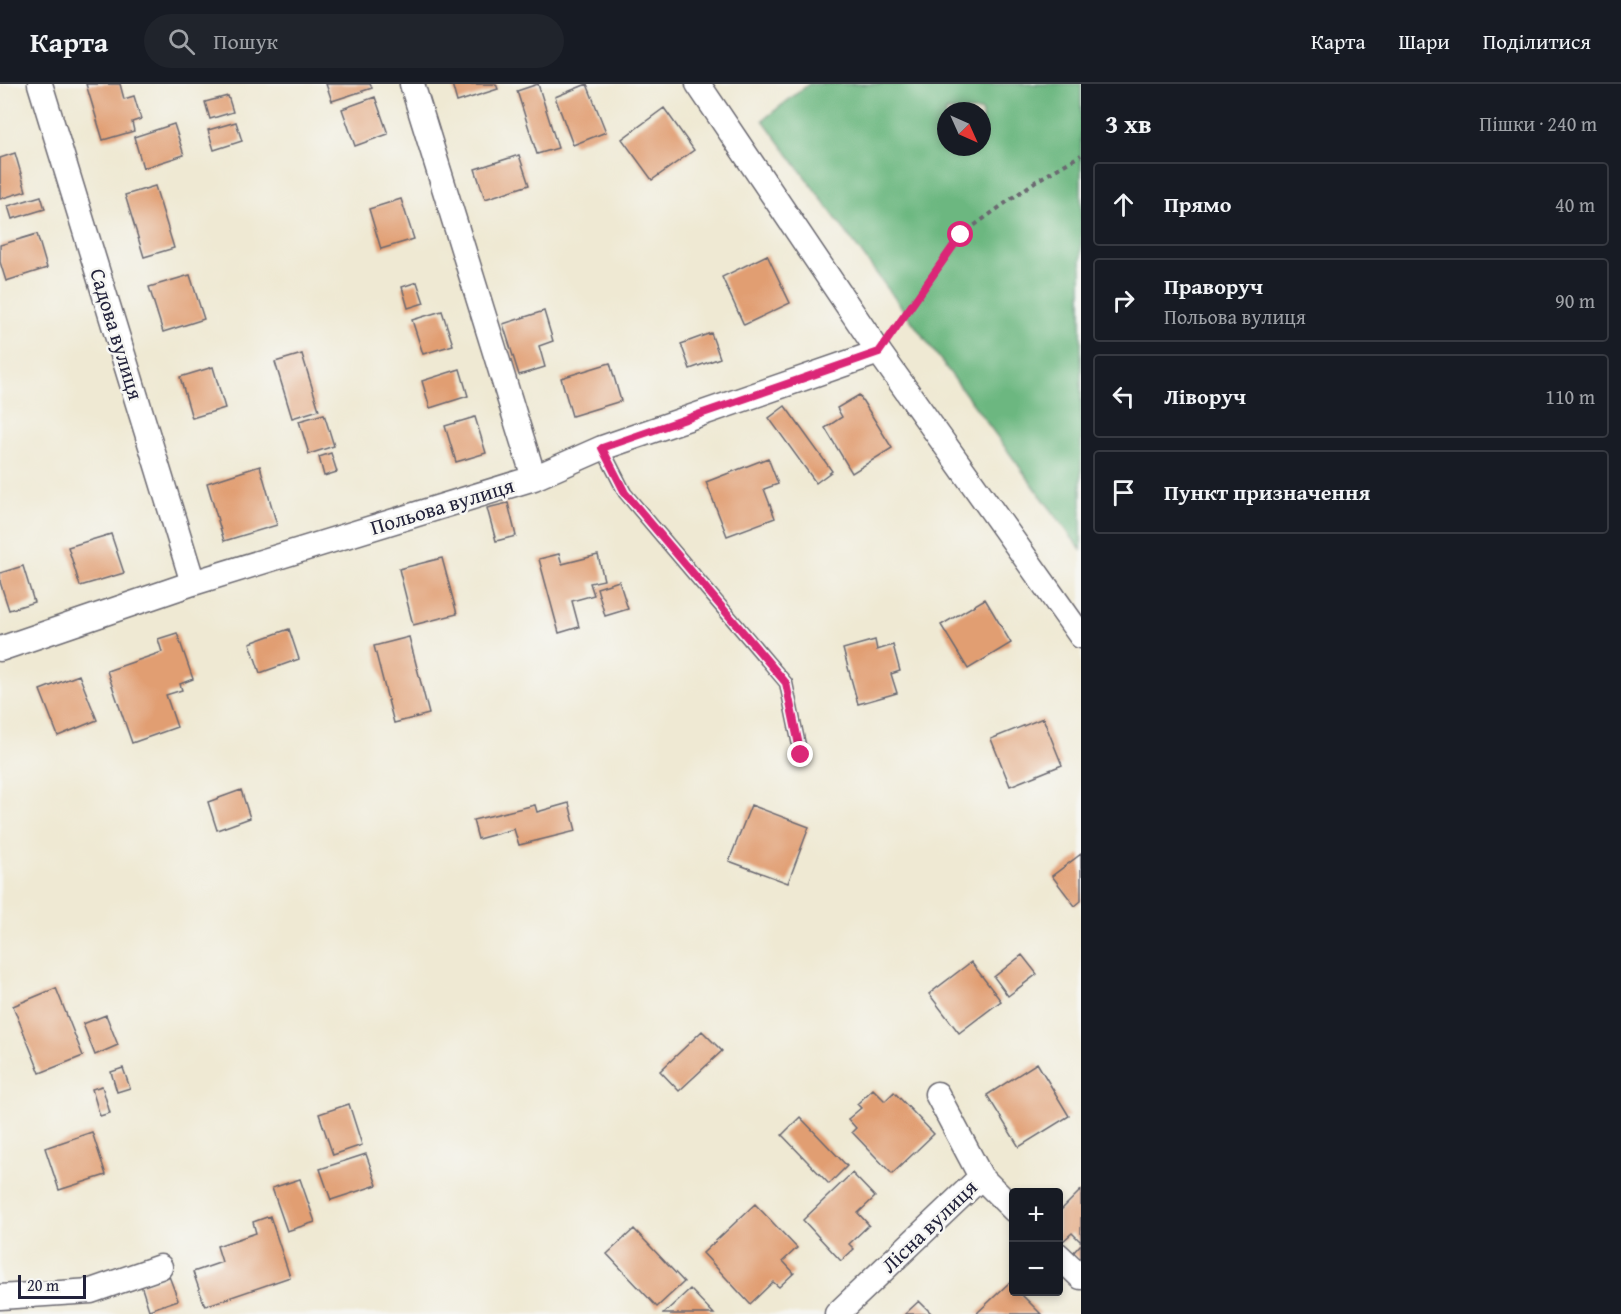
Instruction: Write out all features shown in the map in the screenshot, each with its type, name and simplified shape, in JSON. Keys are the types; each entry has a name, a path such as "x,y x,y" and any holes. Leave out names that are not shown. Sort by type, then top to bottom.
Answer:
{"street":[{"name":"Садова вулиця","path":"40,84 193,583"},
{"path":"412,84 534,478"},
{"path":"698,84 879,352 1081,636"},
{"name":"Польова вулиця","path":"0,649 193,583 534,478 602,448 879,352"},
{"name":"Лісна вулиця","path":"837,1314 981,1177 937,1094"},
{"path":"981,1177 1009,1205"},
{"path":"1063,1259 1081,1277"},
{"path":"0,1297 91,1291 160,1267"}],"lane":[{"path":"602,448 625,493 786,683 801,755"}],"path":[{"path":"879,352 961,235 1036,181 1081,155"}],"green space":[{"path":"809,84 1081,84 1081,550 763,120"}],"building":[{"path":"86,84 120,84 124,99 134,96 141,119 132,122 134,131 103,140"},
{"path":"326,84 370,84 372,88 332,101"},
{"path":"452,84 496,84 498,89 457,102"},
{"path":"538,84 558,148 537,154 517,91"},
{"path":"587,84 606,132 573,145 555,97"},
{"path":"228,96 233,112 210,119 205,102"},
{"path":"375,97 388,134 355,146 342,109"},
{"path":"664,108 694,150 652,180 622,139"},
{"path":"236,122 242,141 214,150 208,130"},
{"path":"174,124 184,155 143,168 134,137"},
{"path":"15,153 26,191 0,199 0,158"},
{"path":"519,155 529,185 485,199 475,169"},
{"path":"155,186 174,248 144,257 125,195"},
{"path":"41,196 45,209 12,219 8,206"},
{"path":"401,199 414,239 381,249 369,209"},
{"path":"37,234 47,268 6,281 0,262 0,245"},
{"path":"767,255 790,303 744,325 722,277"},
{"path":"190,275 204,319 163,332 149,287"},
{"path":"417,282 424,303 408,308 402,287"},
{"path":"442,311 453,345 423,354 412,320"},
{"path":"544,311 553,341 539,346 545,367 519,375 503,324"},
{"path":"711,333 720,358 690,369 681,344"},
{"path":"302,354 319,410 292,418 275,362"},
{"path":"610,363 621,401 572,416 561,378"},
{"path":"213,367 225,408 192,418 180,377"},
{"path":"460,369 468,396 430,408 422,381"},
{"path":"859,395 892,448 852,473 825,428 842,417 837,408"},
{"path":"785,406 832,471 816,483 769,418"},
{"path":"324,414 334,446 309,454 299,421"},
{"path":"475,417 486,453 456,462 445,426"},
{"path":"331,453 337,472 324,476 319,457"},
{"path":"768,458 778,484 764,489 775,518 727,536 706,482"},
{"path":"260,466 277,525 224,541 207,483"},
{"path":"508,503 516,536 496,541 487,508"},
{"path":"111,534 124,573 80,586 68,547"},
{"path":"559,554 562,564 598,555 604,580 590,583 594,595 572,601 579,627 559,633 539,559"},
{"path":"442,558 457,614 413,625 399,569"},
{"path":"23,566 34,602 9,610 0,582 0,573"},
{"path":"619,581 628,609 605,616 597,588"},
{"path":"985,599 1011,643 968,669 941,625"},
{"path":"289,629 299,659 260,673 250,643"},
{"path":"177,633 193,679 180,684 182,690 166,695 177,727 132,743 107,671 162,652 158,639"},
{"path":"409,637 429,714 394,723 374,646"},
{"path":"875,640 877,650 893,645 900,671 891,674 897,693 858,704 843,649"},
{"path":"79,675 97,720 58,736 40,690"},
{"path":"1043,718 1062,765 1010,786 991,739"},
{"path":"241,790 250,818 217,830 208,802"},
{"path":"569,803 576,831 519,845 514,829 478,839 473,820 535,805 537,812"},
{"path":"751,805 809,827 788,883 729,861"},
{"path":"1081,854 1081,901 1075,906 1052,876"},
{"path":"1022,955 1037,974 1008,996 994,977"},
{"path":"971,962 1001,1001 959,1033 929,994"},
{"path":"56,988 83,1056 40,1073 13,1006"},
{"path":"106,1015 118,1045 95,1055 83,1024"},
{"path":"702,1031 722,1051 679,1091 660,1071"},
{"path":"1037,1063 1069,1116 1019,1147 987,1095"},
{"path":"123,1068 130,1088 117,1092 111,1072"},
{"path":"102,1086 110,1113 100,1116 92,1089"},
{"path":"873,1089 885,1101 894,1092 934,1134 892,1174 852,1132 856,1128 848,1119 861,1108 857,1104"},
{"path":"349,1104 362,1145 333,1155 319,1114"},
{"path":"800,1117 847,1166 829,1184 782,1135"},
{"path":"92,1132 106,1175 59,1190 45,1148"},
{"path":"366,1154 377,1185 331,1200 320,1169"},
{"path":"852,1173 875,1197 858,1213 869,1225 849,1244 854,1249 841,1261 803,1220"},
{"path":"300,1179 315,1222 287,1231 272,1188"},
{"path":"1081,1190 1081,1242 1072,1233 1063,1241 1063,1208"},
{"path":"755,1204 797,1248 783,1261 794,1273 779,1287 773,1282 750,1304 703,1253"},
{"path":"270,1216 290,1277 205,1306 193,1272 222,1262 217,1246 256,1233 253,1222"},
{"path":"634,1229 684,1282 657,1307 607,1254"},
{"path":"1081,1244 1081,1261 1073,1253"},
{"path":"169,1276 178,1300 149,1310 141,1285"},
{"path":"1009,1283 1009,1296 1023,1296 1041,1314 976,1314"},
{"path":"690,1289 714,1314 663,1314"},
{"path":"919,1301 932,1314 905,1314"}],"route":[{"path":"801,755 786,683 625,493 602,448 879,352 961,235"}]}
